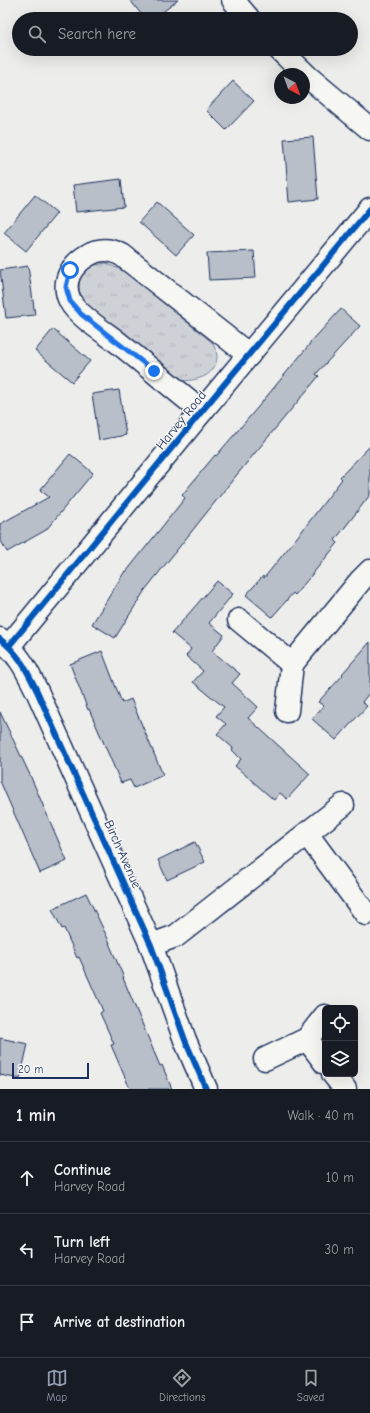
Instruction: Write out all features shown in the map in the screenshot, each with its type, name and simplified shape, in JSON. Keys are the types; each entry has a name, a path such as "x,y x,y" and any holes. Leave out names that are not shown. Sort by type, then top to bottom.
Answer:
{"street":[{"path":"234,0 243,12"},
{"path":"286,56 308,77 370,129"},
{"name":"Harvey Road","path":"5,643 202,412 370,209"},
{"name":"Harvey Road","path":"202,412 154,371 81,314 70,301 66,287 70,270 81,259 96,251 112,250 122,255 249,355"},
{"path":"287,711 292,664 370,571"},
{"path":"239,620 292,664"},
{"name":"Birch Avenue","path":"5,643 21,660 37,691 152,945 185,1040 206,1089"},
{"path":"152,945 176,936 343,805"},
{"path":"307,834 366,914"},
{"path":"265,1059 307,1039 322,1020"},
{"path":"307,1039 322,1059"},
{"path":"335,1077 345,1089"}],"green space":[{"path":"106,263 125,272 213,343 217,355 216,362 211,372 201,378 183,381 90,309 79,291 79,279 90,266"}],"building":[{"path":"130,0 178,0 163,12 139,12"},
{"path":"233,81 254,101 226,130 206,110"},
{"path":"313,137 318,199 289,202 284,139"},
{"path":"121,179 124,207 76,212 73,185"},
{"path":"35,195 57,213 26,251 4,233"},
{"path":"157,202 194,235 176,255 139,222"},
{"path":"254,251 256,278 209,280 207,253"},
{"path":"28,266 35,315 6,318 0,270"},
{"path":"341,309 360,326 316,374 319,376 235,477 145,590 115,638 92,624 125,571 126,572 185,498 182,495 258,407 309,344"},
{"path":"53,329 90,361 72,382 35,351"},
{"path":"119,390 126,435 99,440 92,394"},
{"path":"370,446 370,495 335,540 338,543 295,595 293,593 272,617 246,595 263,576 264,578 302,531 342,479 340,477"},
{"path":"70,454 93,473 46,530 7,552 0,539 0,524 49,497 40,490"},
{"path":"217,581 233,594 209,623 224,635 212,651 240,674 232,683 258,707 248,718 310,774 287,799 280,793 274,800 235,766 241,759 232,750 233,748 217,734 226,724 216,716 224,707 193,682 203,671 186,656 191,649 172,633"},
{"path":"370,642 370,692 362,702 367,706 336,740 312,719 324,706 318,702 343,675 342,674"},
{"path":"102,651 122,703 131,699 163,775 134,788 130,780 121,783 89,709 88,710 70,664"},
{"path":"0,712 30,775 67,861 40,873 0,781"},
{"path":"195,842 205,862 167,880 158,860"},
{"path":"86,893 110,943 160,1066 162,1065 172,1089 130,1089 111,1045 114,1044 100,1013 103,1011 79,957 77,958 64,928 62,929 52,909"},
{"path":"0,1038 28,1044 20,1079 0,1075"}],"cycle path":[{"path":"9,646 370,209"},
{"path":"0,639 18,657 37,691 151,945 185,1040 206,1089"}],"route":[{"path":"70,270 66,287 70,301 81,314 154,371"}]}
